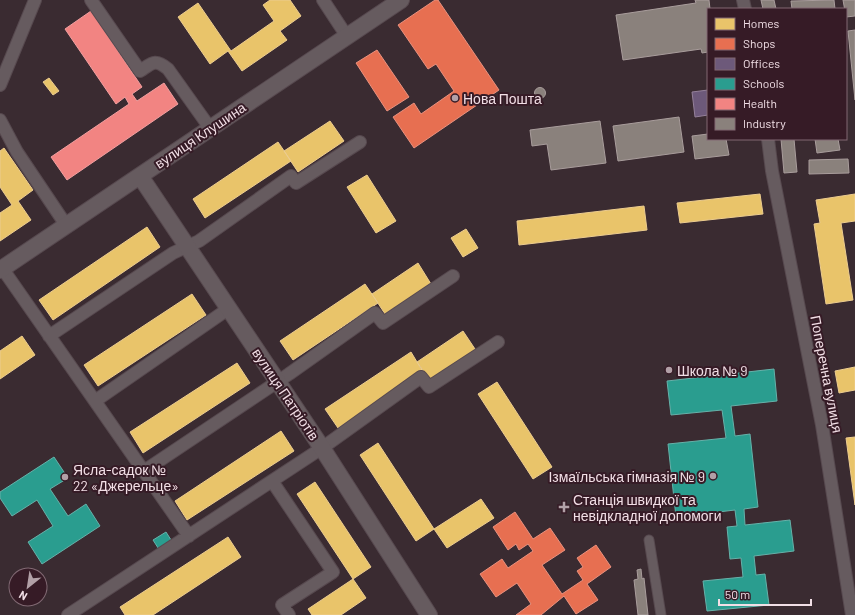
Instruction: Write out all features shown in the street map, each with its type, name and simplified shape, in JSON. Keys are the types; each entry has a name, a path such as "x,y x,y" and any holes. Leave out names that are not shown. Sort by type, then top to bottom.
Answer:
{"street":[{"path":"0,84 35,0"},
{"path":"91,0 140,71 153,62 161,63 168,69 210,128"},
{"path":"323,0 346,35"},
{"name":"вулиця Клушина","path":"1,269 346,35 401,0"},
{"path":"0,120 17,152 66,225"},
{"name":"Поперечна вулиця","path":"768,140 772,171 822,425 852,615"},
{"path":"49,336 173,253 199,241 292,176 296,183 360,142"},
{"name":"вулиця Патріотів","path":"140,176 276,382 322,448 429,615"},
{"path":"1,269 189,536"},
{"path":"144,471 376,313 383,323 453,276"},
{"path":"95,401 228,309"},
{"path":"68,615 322,448 421,377 430,387 498,342"},
{"path":"272,481 333,572 282,605 289,615"},
{"path":"649,540 661,615"}],"building: Homes":[{"path":"270,0 290,0 301,16 280,31 287,40 242,71 228,51 210,64 178,17 198,3 231,51 274,21 263,5"},
{"path":"49,78 59,91 53,95 43,82"},
{"path":"330,121 344,141 298,172 284,151"},
{"path":"278,142 291,161 205,218 193,199"},
{"path":"4,148 33,190 18,201 31,220 0,241 0,213 12,205 0,187 0,151"},
{"path":"367,175 396,221 376,233 347,187"},
{"path":"760,194 763,214 680,223 677,203"},
{"path":"855,194 855,221 841,223 853,300 826,304 814,224 820,223 816,200"},
{"path":"644,206 647,230 519,245 517,221"},
{"path":"147,227 160,247 53,320 39,300"},
{"path":"466,229 478,248 463,257 451,238"},
{"path":"418,263 431,284 385,314 372,294"},
{"path":"365,284 378,303 293,360 280,341"},
{"path":"192,294 206,315 98,386 84,365"},
{"path":"463,331 477,352 431,382 417,362"},
{"path":"22,336 35,355 0,379 0,351"},
{"path":"411,352 423,372 338,428 325,409"},
{"path":"237,363 250,383 143,453 130,432"},
{"path":"855,367 855,390 839,393 835,371"},
{"path":"497,382 552,467 533,479 478,394"},
{"path":"281,431 294,451 187,520 175,501"},
{"path":"855,437 855,505 846,438"},
{"path":"378,443 434,529 416,541 360,455"},
{"path":"315,482 371,567 353,579 297,494"},
{"path":"481,499 494,518 447,548 434,529"},
{"path":"228,537 241,557 153,615 125,615 120,607"},
{"path":"353,579 366,598 341,615 312,615 308,609"}],"building: Shops":[{"path":"435,0 438,0 499,90 414,148 393,117 414,103 421,114 454,91 436,64 428,69 398,25"},
{"path":"377,50 409,97 387,111 356,63"},
{"path":"515,512 533,539 550,528 565,550 542,565 562,594 583,580 577,571 583,567 577,558 596,545 611,567 587,584 598,600 576,614 564,596 541,615 516,615 531,604 517,583 496,597 480,574 502,559 508,568 533,551 528,544 519,550 516,544 508,550 493,527"}],"building: Offices":[{"path":"707,90 707,115 695,117 692,92"}],"building: Schools":[{"name":"Ізмаїльська гімназія № 9","path":"774,369 777,401 731,406 735,436 750,434 758,507 744,509 745,525 790,520 794,551 754,556 756,575 765,574 769,605 707,611 703,581 743,577 741,558 730,559 727,527 737,526 735,510 676,517 668,444 726,438 722,410 671,415 667,381"},
{"path":"54,457 68,478 50,489 68,516 86,504 100,526 42,564 28,542 53,526 37,500 12,516 0,498 0,492"},
{"path":"166,532 173,543 160,551 153,540"}],"building: Health":[{"path":"91,11 142,87 132,94 137,101 164,83 178,104 67,180 51,157 129,104 125,97 116,104 65,29"}],"building: Industry":[{"path":"695,0 709,0 710,8 707,8 707,52 702,53 701,49 623,60 616,15 696,3"},
{"path":"761,0 774,0 776,8 763,8"},
{"path":"834,0 835,8 792,8 791,1"},
{"path":"843,0 855,0 855,16 847,17 847,8 844,8"},
{"path":"855,30 855,100 848,31"},
{"path":"538,88 542,88 544,89 544,97 538,98 535,95 535,91"},
{"path":"679,117 684,152 618,161 613,126"},
{"path":"600,121 606,163 551,170 547,144 532,146 530,130"},
{"path":"707,134 707,140 726,140 729,155 695,159 692,136"},
{"path":"781,140 794,140 797,172 784,173"},
{"path":"815,140 838,140 840,150 817,153"},
{"path":"848,159 849,173 809,174 809,160"},
{"path":"641,569 642,579 644,578 648,615 638,615 634,580 638,579 637,570"}],"place":[{"name":"Нова Пошта","path":"455,98"},
{"name":"Школа № 9","path":"669,370"},
{"name":"Ізмаїльська гімназія № 9","path":"713,476"},
{"name":"Ясла-садок № 22 «Джерельце»","path":"65,477"},
{"name":"Станція швидкої та невідкладної допомоги","path":"564,507"}]}
